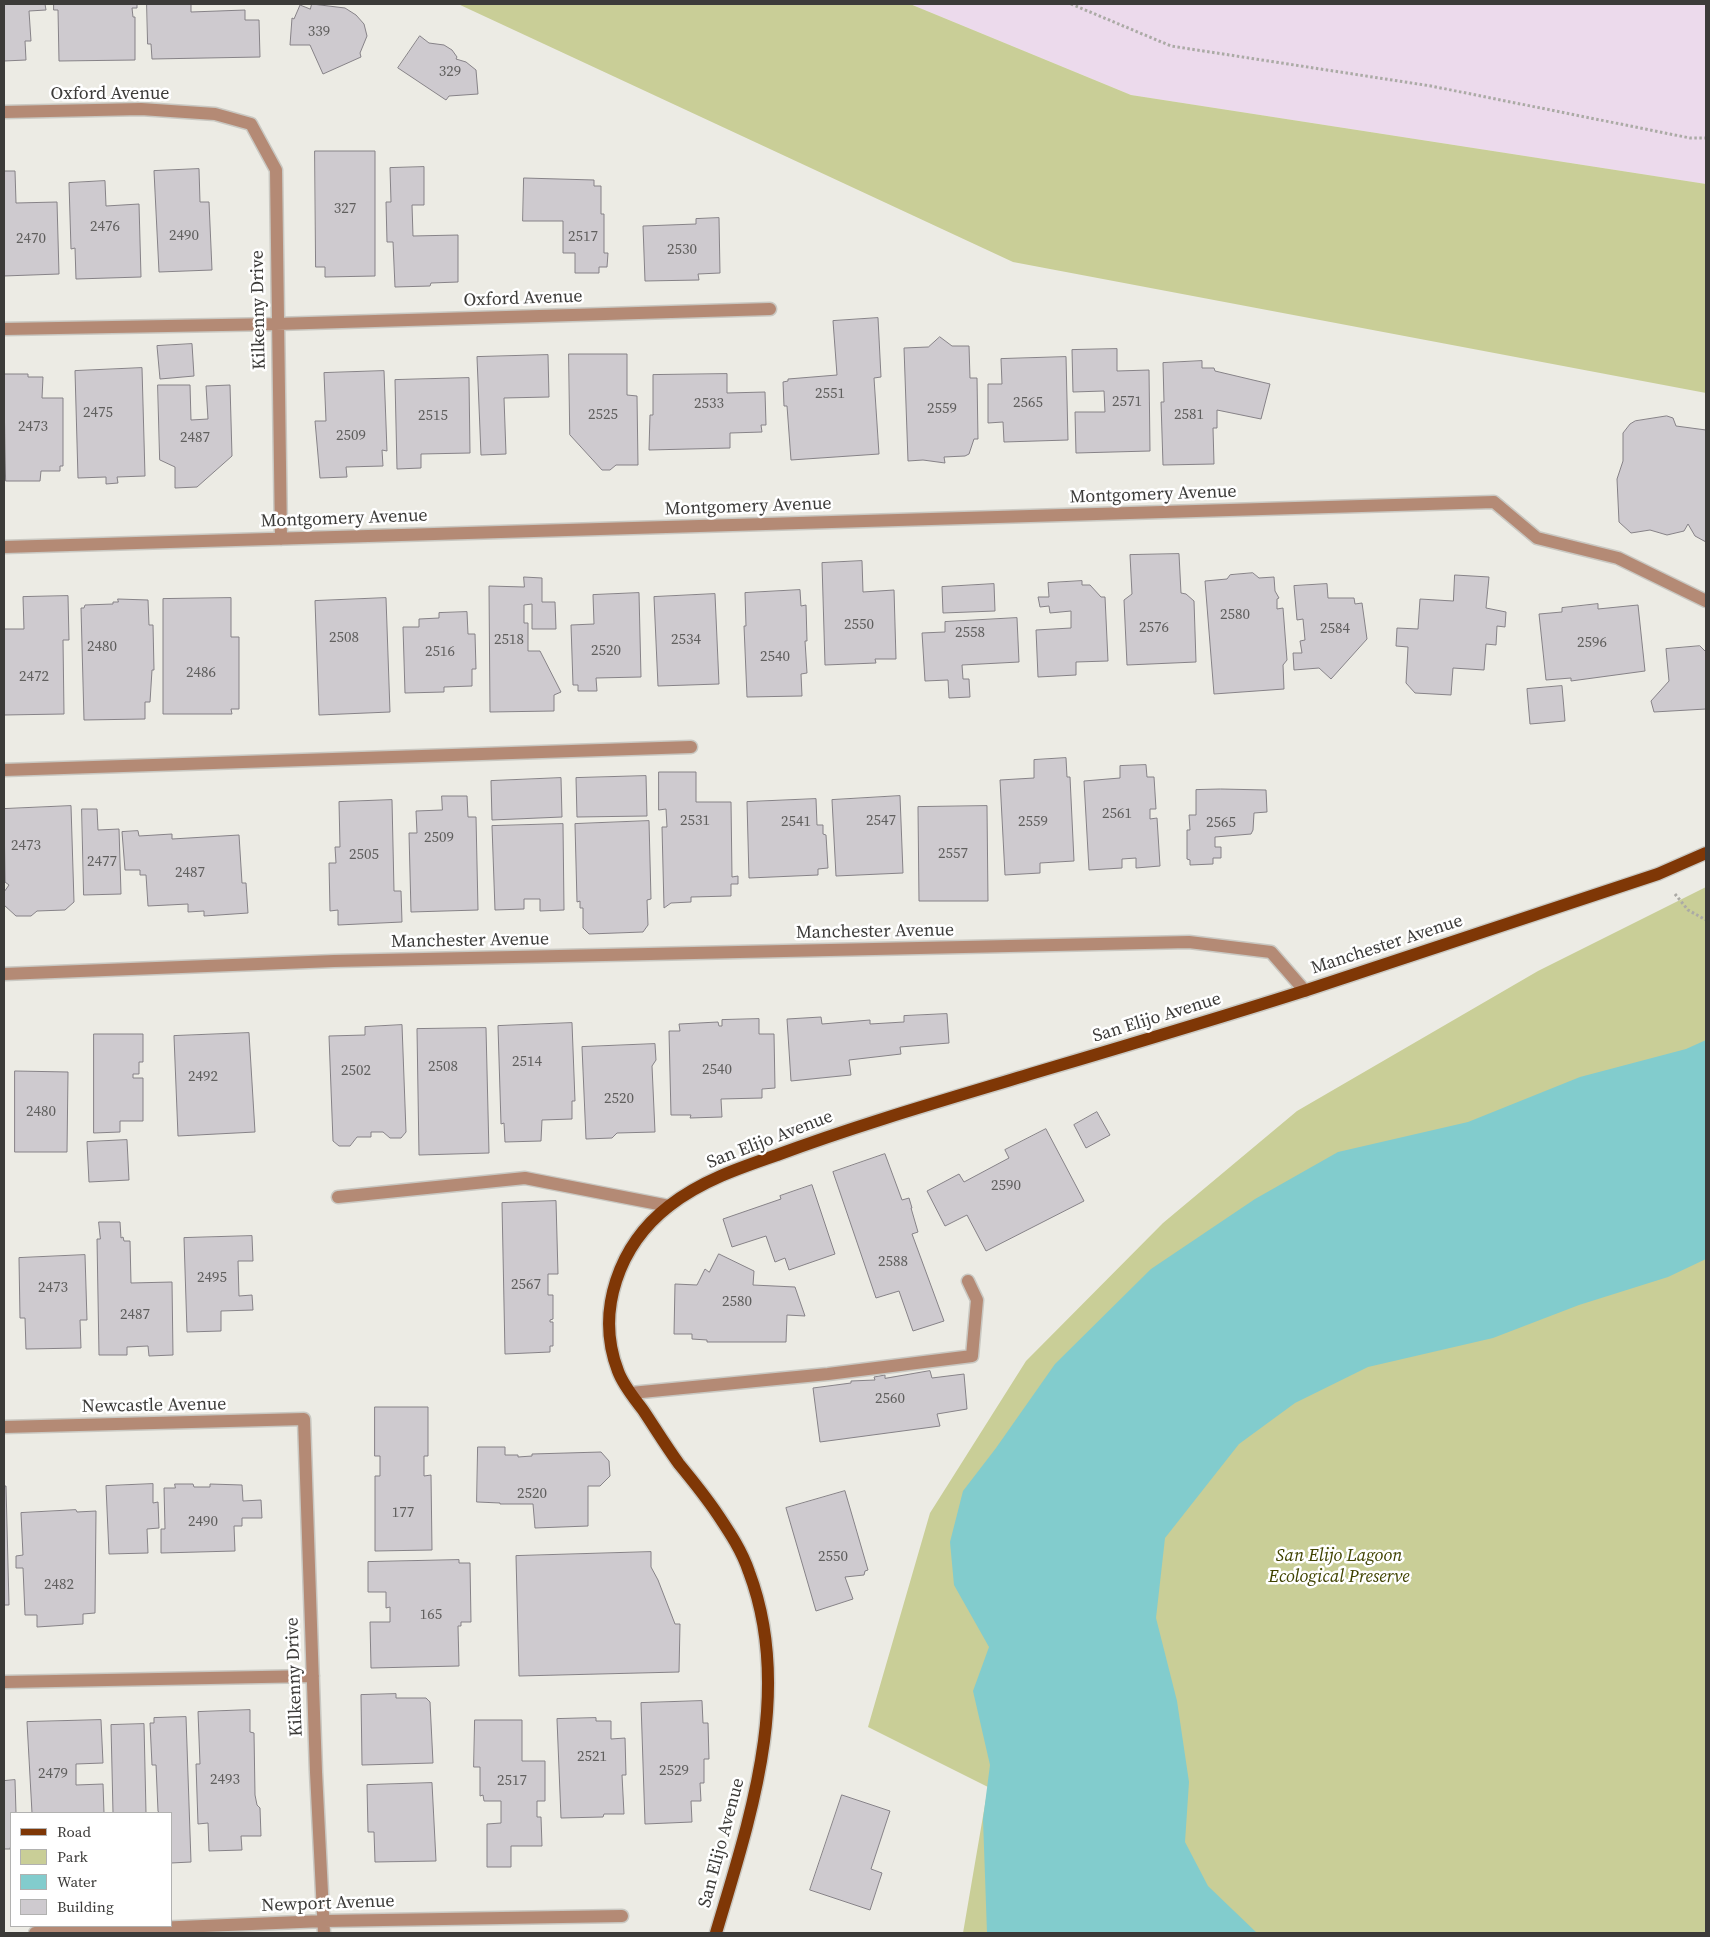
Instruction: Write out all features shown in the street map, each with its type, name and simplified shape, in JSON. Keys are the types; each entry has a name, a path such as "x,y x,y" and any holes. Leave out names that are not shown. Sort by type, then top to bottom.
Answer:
{"main road":[{"name":"Manchester Avenue","path":"1305,991 1658,874 1706,853"},
{"name":"San Elijo Avenue","path":"716,1933 752,1811 767,1719 768,1660 764,1629 750,1573 738,1546 708,1499 676,1460 619,1374 609,1321 614,1283 621,1264 632,1246 669,1206 717,1177 825,1137 1305,991"}],"street":[{"name":"Oxford Avenue","path":"4,112 141,109 216,114"},
{"name":"Kilkenny Drive","path":"216,114 251,124 276,170 276,324 281,539"},
{"name":"Oxford Avenue","path":"4,329 276,324 770,309"},
{"name":"Montgomery Avenue","path":"4,547 1494,502 1537,538 1618,558 1706,601"},
{"path":"4,770 691,747"},
{"name":"Manchester Avenue","path":"4,974 334,961 1190,942 1271,952 1305,991"},
{"path":"338,1196 525,1178 669,1206"},
{"path":"631,1393 828,1374 972,1356 977,1300 968,1281"},
{"name":"Kilkenny Drive","path":"304,1420 324,1927"},
{"name":"Newcastle Avenue","path":"4,1427 304,1420"},
{"path":"4,1682 313,1676"},
{"name":"Newport Avenue","path":"35,1933 324,1927 622,1916"}],"path":[{"path":"1071,4 1171,46 1431,86 1690,138 1706,138"},
{"path":"1658,874 1688,910 1706,920"}],"shaded area":[{"path":"910,4 1706,4 1706,184 1131,95"}],"green space":[{"path":"458,4 910,4 1131,95 1706,184 1706,393 1013,262"},
{"name":"San Elijo Lagoon Ecological Preserve","path":"1706,887 1706,1933 963,1933 988,1787 868,1727 930,1513 1026,1361 1163,1223 1297,1111 1538,971"}],"water":[{"path":"1706,1040 1706,1259 1668,1277 1579,1305 1493,1338 1368,1367 1295,1403 1239,1444 1165,1538 1156,1618 1177,1701 1189,1782 1185,1842 1208,1886 1257,1933 987,1933 983,1819 990,1765 973,1691 989,1647 954,1585 950,1542 963,1491 1055,1364 1151,1269 1255,1199 1338,1152 1468,1122 1580,1077 1686,1049"}],"building":[{"path":"4,4 45,4 46,10 29,11 31,41 25,41 26,60 4,61"},
{"path":"54,4 137,4 137,8 132,8 133,17 135,17 135,60 59,61 58,10 54,10"},
{"path":"147,4 191,4 191,12 245,10 245,20 259,20 260,57 152,59 151,44 148,44"},
{"path":"312,4 345,8 356,15 364,24 367,36 360,53 361,57 323,74 310,45 290,45 292,18 294,19 300,5 310,9"},
{"path":"420,36 429,43 444,45 452,50 457,57 456,59 466,62 476,70 478,94 449,96 446,100 398,68"},
{"path":"315,151 375,151 375,276 325,277 325,267 316,267"},
{"path":"424,167 424,205 412,205 413,236 458,235 458,282 431,283 430,286 395,287 393,242 387,242 386,202 391,202 390,168"},
{"path":"199,169 200,202 209,202 212,270 159,272 154,171"},
{"path":"4,171 15,171 16,203 57,202 59,274 4,276"},
{"path":"524,178 594,180 594,186 601,186 601,214 604,214 604,253 608,253 607,267 599,267 599,273 575,273 575,253 563,253 563,221 523,221"},
{"path":"105,181 106,206 139,204 141,277 76,279 75,248 71,249 69,183"},
{"path":"719,218 720,273 698,274 699,280 645,281 643,226 696,224 696,219"},
{"path":"878,318 881,377 874,378 879,454 791,460 787,406 784,406 783,382 788,381 788,379 837,375 833,321"},
{"path":"940,337 952,346 969,346 970,378 977,378 978,439 974,439 969,454 965,456 944,457 945,463 923,460 908,461 904,348 928,347"},
{"path":"192,344 194,376 160,379 157,346"},
{"path":"1117,349 1117,371 1149,370 1150,451 1076,453 1075,412 1105,412 1104,391 1073,392 1072,350"},
{"path":"569,354 627,354 627,395 637,396 638,465 616,465 610,470 602,470 570,435"},
{"path":"548,355 549,397 504,398 506,454 481,455 477,357"},
{"path":"1066,357 1068,440 1004,442 1003,422 988,423 988,384 1002,384 1001,359"},
{"path":"1202,361 1202,368 1214,368 1215,371 1270,384 1261,419 1217,410 1217,428 1213,428 1214,464 1163,465 1161,402 1164,402 1163,363"},
{"path":"142,368 145,476 117,477 118,483 106,484 106,477 78,478 75,371"},
{"path":"384,371 387,451 382,450 383,466 346,467 347,477 320,478 315,421 326,421 324,373"},
{"path":"4,374 28,374 28,377 43,377 42,398 63,398 63,466 60,466 60,471 41,471 40,481 6,481"},
{"path":"727,374 727,393 765,392 766,425 761,425 762,432 730,433 730,448 649,450 650,415 653,415 653,375"},
{"path":"469,378 470,453 421,454 421,468 397,469 395,380"},
{"path":"158,385 190,385 191,420 208,419 206,386 230,385 232,456 197,487 175,488 175,467 160,460"},
{"path":"1667,416 1673,418 1676,426 1706,430 1706,542 1695,536 1688,524 1684,531 1667,535 1650,530 1631,533 1619,522 1617,479 1623,461 1623,433 1635,421"},
{"path":"1179,554 1181,593 1186,594 1194,601 1196,662 1127,665 1124,600 1132,594 1130,555"},
{"path":"862,561 863,592 894,590 896,659 875,659 876,663 825,665 822,563"},
{"path":"1253,573 1259,578 1274,577 1275,591 1279,598 1277,599 1277,609 1283,608 1287,660 1283,665 1284,689 1214,694 1205,581 1227,579 1230,575"},
{"path":"1455,575 1489,577 1486,608 1506,612 1505,627 1497,626 1496,645 1486,644 1484,670 1453,668 1451,695 1415,693 1406,683 1408,647 1396,646 1397,628 1418,629 1420,599 1453,601"},
{"path":"524,577 542,578 542,602 555,602 556,629 532,629 532,604 524,605 524,623 528,623 528,651 540,651 561,692 554,695 554,711 490,712 489,586 524,587"},
{"path":"1082,581 1082,585 1090,585 1101,597 1105,597 1108,661 1076,662 1076,675 1038,677 1036,630 1071,628 1071,611 1050,613 1049,606 1040,607 1038,597 1049,597 1048,583"},
{"path":"994,584 995,611 943,613 942,587"},
{"path":"1327,584 1328,598 1354,598 1355,604 1362,603 1367,639 1331,679 1319,668 1294,670 1293,653 1302,653 1300,641 1305,640 1303,619 1297,620 1294,586"},
{"path":"800,590 801,606 806,605 807,641 805,641 807,673 801,674 802,696 747,697 744,626 746,626 745,593"},
{"path":"639,593 641,677 596,678 597,691 578,691 578,685 573,685 571,625 594,624 593,595"},
{"path":"715,594 719,684 658,686 654,597"},
{"path":"68,596 69,640 63,640 64,714 4,715 4,629 24,629 23,597"},
{"path":"231,598 231,637 239,637 239,709 231,709 232,714 163,714 163,599"},
{"path":"386,598 390,712 319,715 315,601"},
{"path":"118,599 148,600 149,625 153,625 154,670 152,670 150,702 145,702 145,719 84,720 81,608 84,608 85,605 113,604 113,602 118,602"},
{"path":"1598,604 1598,609 1638,605 1645,671 1571,681 1571,678 1546,680 1539,614 1562,612 1562,608"},
{"path":"467,612 468,634 475,634 476,669 472,669 472,686 444,687 444,692 405,693 403,627 419,627 419,619 439,618 439,613"},
{"path":"1017,618 1019,662 962,665 963,679 969,679 970,697 949,698 948,680 925,681 922,633 945,632 945,622"},
{"path":"1700,646 1706,652 1706,709 1654,712 1651,701 1669,681 1666,649"},
{"path":"1562,686 1565,721 1530,724 1527,689"},
{"path":"1066,758 1067,777 1070,777 1074,861 1040,863 1040,873 1005,875 1000,780 1034,778 1034,760"},
{"path":"1146,765 1147,777 1154,777 1156,809 1150,809 1150,819 1157,818 1160,866 1136,868 1136,858 1122,859 1122,868 1089,870 1084,781 1120,778 1120,766"},
{"path":"659,772 696,772 696,802 731,802 732,877 738,876 738,884 731,884 731,896 691,897 691,902 671,903 664,908 662,827 667,827 666,809 659,810"},
{"path":"646,776 647,816 577,817 576,778"},
{"path":"561,778 562,817 492,820 491,781"},
{"path":"1196,790 1266,790 1267,812 1254,813 1251,834 1215,837 1215,847 1221,847 1221,858 1213,858 1213,864 1190,865 1190,860 1187,859 1187,830 1190,830 1189,815 1196,815"},
{"path":"442,796 467,796 468,817 476,817 478,910 411,912 409,833 417,833 416,811 442,810"},
{"path":"900,796 903,873 836,876 832,800"},
{"path":"816,799 817,825 823,825 823,834 826,835 828,868 818,869 818,875 749,878 747,802"},
{"path":"392,800 394,891 401,891 402,922 338,925 338,910 330,911 329,863 336,863 335,847 340,847 339,802"},
{"path":"71,806 74,902 65,910 37,911 31,916 16,916 4,905 4,892 9,885 5,882 4,809"},
{"path":"987,806 988,901 919,901 918,807"},
{"path":"82,809 97,809 98,830 119,829 121,894 84,895"},
{"path":"649,821 651,899 647,900 648,925 643,932 589,934 583,928 583,908 580,908 580,901 577,902 575,824"},
{"path":"563,824 564,910 540,911 540,899 524,899 524,909 495,910 492,826"},
{"path":"138,831 139,836 172,834 172,839 239,835 242,883 246,883 248,913 204,916 204,911 188,912 188,904 148,906 146,875 140,875 140,870 125,870 122,832"},
{"path":"947,1014 949,1043 900,1047 901,1054 849,1060 851,1075 791,1081 787,1019 821,1017 822,1024 870,1020 870,1024 904,1022 904,1016"},
{"path":"759,1019 759,1034 774,1034 775,1088 762,1089 762,1098 721,1099 722,1117 690,1118 691,1115 671,1115 669,1031 680,1031 679,1024 718,1022 719,1026 722,1026 722,1020"},
{"path":"572,1023 575,1101 572,1101 572,1119 542,1120 541,1141 505,1142 504,1123 501,1124 498,1026"},
{"path":"402,1025 406,1132 401,1138 390,1138 383,1132 371,1132 371,1137 357,1137 350,1146 339,1146 333,1141 329,1036 365,1035 365,1027"},
{"path":"486,1028 489,1153 419,1155 417,1029"},
{"path":"249,1033 255,1132 178,1136 174,1036"},
{"path":"94,1034 143,1034 143,1062 139,1062 139,1074 133,1074 133,1078 143,1078 143,1121 120,1121 120,1132 94,1133"},
{"path":"655,1044 656,1060 652,1066 655,1132 617,1133 612,1138 586,1139 582,1047"},
{"path":"15,1071 68,1072 67,1152 15,1152"},
{"path":"1097,1112 1110,1135 1086,1148 1074,1125"},
{"path":"1046,1129 1084,1201 986,1251 967,1215 945,1226 927,1191 959,1174 964,1182 1009,1158 1005,1150"},
{"path":"127,1140 129,1180 89,1182 87,1142"},
{"path":"885,1154 902,1200 909,1198 918,1232 912,1234 944,1321 913,1331 899,1291 876,1298 833,1172"},
{"path":"812,1185 835,1254 789,1270 785,1258 775,1262 766,1236 732,1247 723,1219 781,1199 780,1196"},
{"path":"556,1201 558,1274 548,1274 548,1295 553,1295 553,1319 550,1322 553,1322 553,1346 550,1346 550,1352 505,1354 502,1203"},
{"path":"99,1222 120,1222 121,1238 123,1237 124,1241 130,1241 131,1283 172,1282 173,1355 149,1356 148,1346 127,1347 127,1355 99,1355 97,1239 100,1239"},
{"path":"252,1236 253,1261 238,1261 239,1296 252,1295 253,1310 221,1311 221,1331 187,1332 184,1238"},
{"path":"719,1254 754,1271 753,1285 795,1287 805,1316 787,1315 786,1342 707,1342 707,1340 692,1339 692,1334 674,1334 675,1284 697,1285 705,1269 709,1272"},
{"path":"85,1255 87,1320 80,1320 81,1348 26,1349 25,1318 20,1318 19,1258"},
{"path":"930,1371 932,1378 964,1374 967,1409 937,1414 940,1426 820,1442 813,1388 851,1383 851,1381 875,1380 874,1377 885,1375 885,1378"},
{"path":"375,1407 428,1407 428,1456 424,1456 424,1476 431,1475 432,1550 375,1551 375,1476 380,1476 380,1456 375,1456"},
{"path":"478,1447 505,1447 505,1455 518,1455 518,1457 532,1456 532,1454 601,1452 609,1461 610,1476 600,1486 588,1486 588,1526 535,1528 533,1504 477,1502"},
{"path":"153,1484 153,1503 158,1502 159,1528 147,1529 148,1553 109,1554 106,1486"},
{"path":"175,1484 193,1484 194,1487 210,1487 210,1484 242,1485 243,1501 261,1500 262,1518 242,1518 242,1526 234,1526 235,1551 161,1553 161,1529 165,1529 164,1488 175,1488"},
{"path":"4,1486 6,1486 9,1605 4,1605"},
{"path":"845,1491 868,1570 865,1571 864,1575 845,1577 853,1599 816,1611 786,1508"},
{"path":"76,1510 77,1512 96,1511 95,1613 83,1614 83,1624 37,1627 37,1615 25,1615 23,1568 16,1568 16,1556 23,1555 21,1513"},
{"path":"651,1552 651,1567 675,1624 680,1624 679,1672 519,1676 516,1556"},
{"path":"459,1560 459,1563 470,1563 471,1622 461,1622 461,1626 458,1626 459,1666 371,1668 370,1622 390,1622 390,1607 386,1608 386,1592 368,1592 368,1562"},
{"path":"396,1694 396,1698 426,1698 430,1702 433,1763 362,1765 361,1695"},
{"path":"702,1701 703,1723 708,1723 709,1759 704,1759 704,1783 700,1783 701,1801 691,1801 692,1822 645,1824 641,1703"},
{"path":"250,1710 250,1732 254,1733 255,1795 257,1805 260,1808 261,1836 241,1836 242,1850 209,1851 208,1823 198,1824 196,1764 200,1764 198,1712"},
{"path":"186,1717 191,1862 172,1863 172,1812 158,1811 156,1765 152,1765 150,1723 154,1723 154,1718"},
{"path":"596,1718 596,1721 611,1721 611,1739 625,1738 626,1775 622,1775 624,1814 604,1814 603,1817 561,1818 557,1719"},
{"path":"101,1720 103,1763 76,1764 76,1785 103,1784 104,1812 32,1812 27,1722"},
{"path":"475,1720 522,1720 522,1761 545,1761 545,1801 537,1801 537,1817 541,1817 542,1846 511,1846 511,1867 487,1867 487,1824 501,1823 501,1801 484,1801 483,1795 480,1796 480,1767 474,1767"},
{"path":"144,1724 146,1812 113,1812 111,1725"},
{"path":"15,1780 16,1812 10,1812 10,1849 4,1849 4,1781"},
{"path":"432,1783 436,1861 375,1862 374,1832 368,1832 367,1785"},
{"path":"842,1795 890,1811 871,1869 882,1873 870,1910 810,1890"}]}
